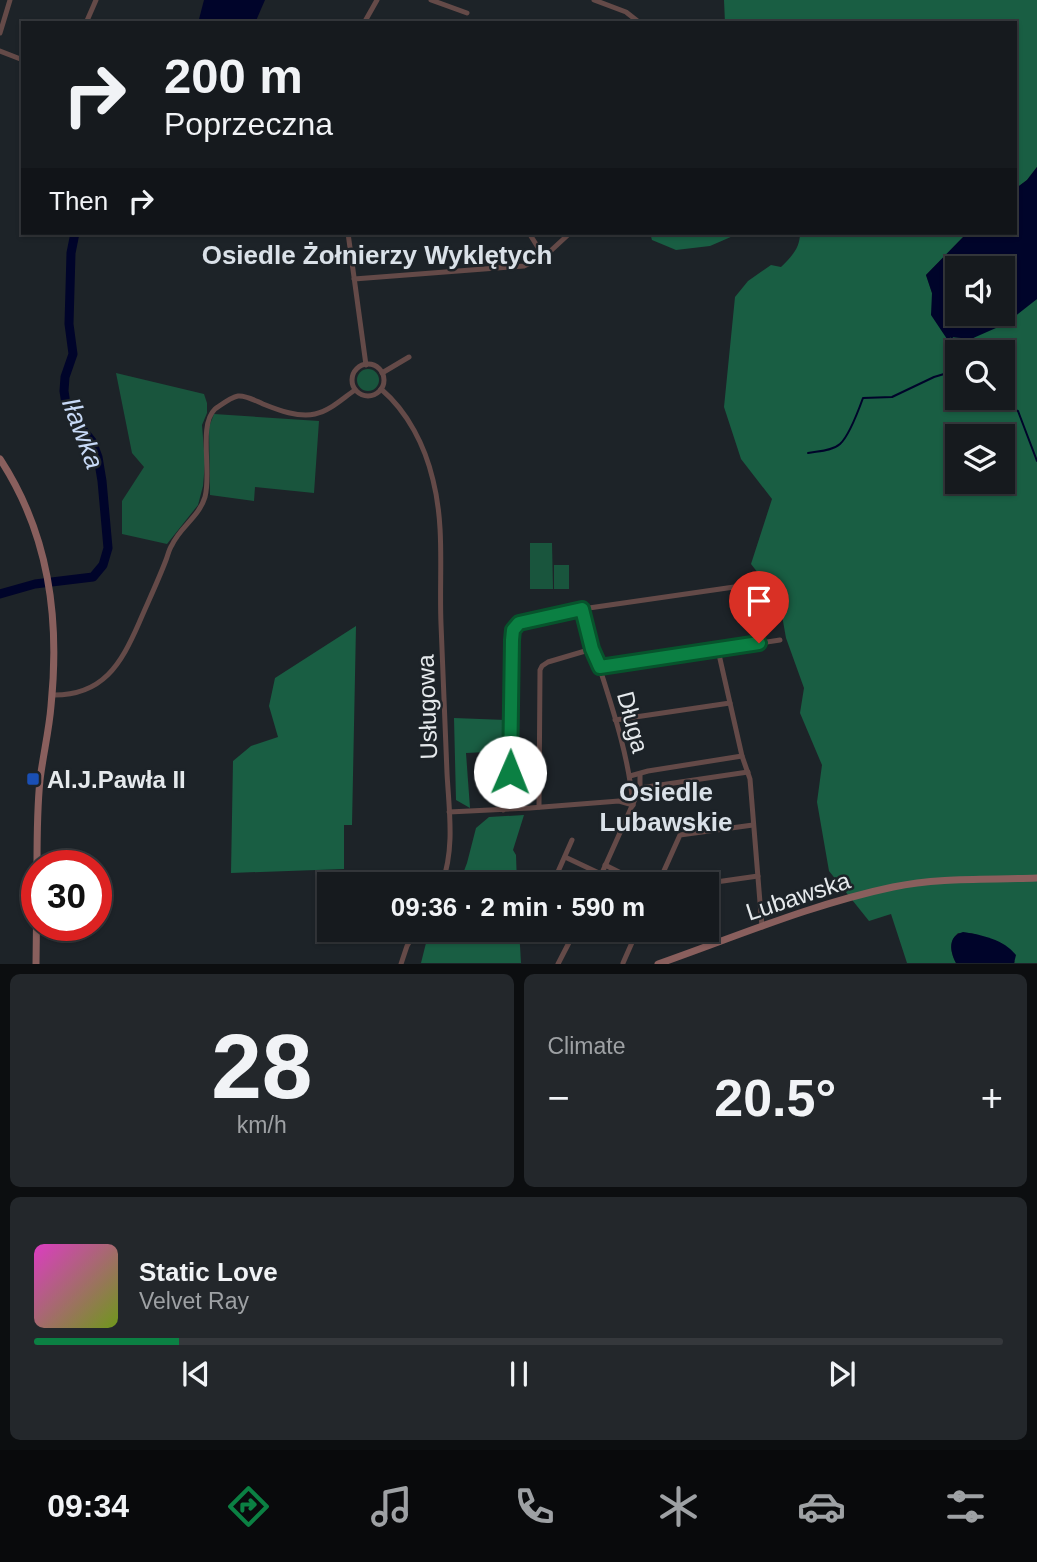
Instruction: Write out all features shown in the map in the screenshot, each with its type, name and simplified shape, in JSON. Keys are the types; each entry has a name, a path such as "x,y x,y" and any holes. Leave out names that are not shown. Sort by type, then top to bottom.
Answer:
{"main road":[{"path":"0,459 18,488 33,524 44,558 52,607 52,695 40,780 38,850"},
{"name":"Lubawska","path":"658,964 892,887 929,882 1037,878"},
{"name":"Lubawska","path":"672,964 760,931"},
{"path":"36,941 36,964"}],"street":[{"path":"0,33 10,0"},
{"path":"87,21 96,0"},
{"path":"365,21 377,0"},
{"path":"430,0 467,13"},
{"path":"594,0 626,12 637,21"},
{"path":"0,51 21,59"},
{"path":"348,235 366,365"},
{"path":"530,235 544,257"},
{"path":"354,278 524,266 544,257 568,235"},
{"path":"382,373 409,357"},
{"path":"371,365 382,373 384,381 376,394 362,395 355,390 352,383 357,369 371,365"},
{"name":"Usługowa","path":"381,389 400,407 421,445 432,476 439,516 440,601 451,835 445,872"},
{"path":"52,695 79,692 99,682 114,670 125,653 172,545 204,501 208,464 205,432 212,412 238,396 296,414 314,415 330,408 355,390"},
{"path":"503,810 509,794 513,630 519,623 582,609 748,585"},
{"name":"Długa","path":"582,609 630,776 633,804"},
{"path":"600,667 780,640"},
{"path":"539,807 540,670 548,662 592,649"},
{"path":"718,650 742,757 748,772 758,876 760,931"},
{"path":"615,720 730,704"},
{"path":"630,776 742,757"},
{"path":"640,788 748,772"},
{"name":"Długa","path":"602,872 640,788 640,774"},
{"path":"449,812 619,801 633,804"},
{"path":"663,872 680,835 753,825"},
{"path":"558,872 572,840"},
{"path":"565,857 597,872"},
{"path":"605,866 618,872"},
{"path":"719,882 758,876"},
{"path":"401,964 409,942"},
{"path":"558,964 569,942"},
{"path":"622,963 632,942"}],"green space":[{"path":"724,0 1037,0 1037,167 1017,188 1017,21 725,21"},
{"path":"651,235 735,235 710,246 676,250 652,240"},
{"path":"800,235 965,235 926,275 932,293 932,315 952,337 971,339 992,326 1015,326 1015,312 1037,299 1037,963 1014,963 1001,943 971,933 958,933 951,948 956,963 907,963 891,914 869,921 829,871 817,802 822,765 800,713 804,688 786,638 779,599 763,601 758,573 751,564 772,499 741,459 724,407 735,297 748,281 771,265 781,267 795,252"},
{"path":"368,369 376,372 379,380 376,388 368,391 360,388 357,380 360,372"},
{"path":"116,373 204,394 207,403 207,413 202,425 205,463 203,486 198,505 167,544 122,534 122,501 144,467 132,453"},
{"path":"214,414 319,421 314,493 255,487 254,501 210,495 209,427"},
{"path":"530,543 552,543 553,589 530,589"},
{"path":"554,565 569,565 569,589 554,589"},
{"path":"356,626 352,825 344,825 344,869 231,873 233,761 251,746 278,737 269,706 275,678"},
{"path":"454,718 506,720 506,751 466,753 470,808 456,800"},
{"path":"524,815 513,850 516,855 517,872 464,872 476,828 489,817"},
{"path":"426,942 520,942 521,963 421,963"}],"water":[{"path":"204,0 265,0 256,21 199,21"},
{"path":"1037,167 1037,299 1015,316 1015,256 945,256 945,326 1000,326 971,339 947,339 931,315 932,293 926,275 965,235 1017,235 1017,188"},
{"path":"963,932 999,941 1016,955 1014,963 956,963 951,945 954,937"}],"waterway":[{"name":"Iławka","path":"0,594 35,584 93,577 103,565 108,548 98,457 92,441 71,415 64,391 65,377 73,354 69,324 71,253 75,235"},
{"path":"808,453 840,444 850,429 863,398 892,397 944,374 944,359 952,337"},
{"path":"1015,410 1018,411 1037,461"}],"place":[{"name":"Al.J.Pawła II","path":"33,779"}],"district":[{"name":"Osiedle Żołnierzy Wyklętych","path":"377,255"},
{"name":"Osiedle Lubawskie","path":"666,807"}],"route":[{"path":"510,772 512,640 513,630 519,623 582,609 592,649 600,667 759,643"}]}
